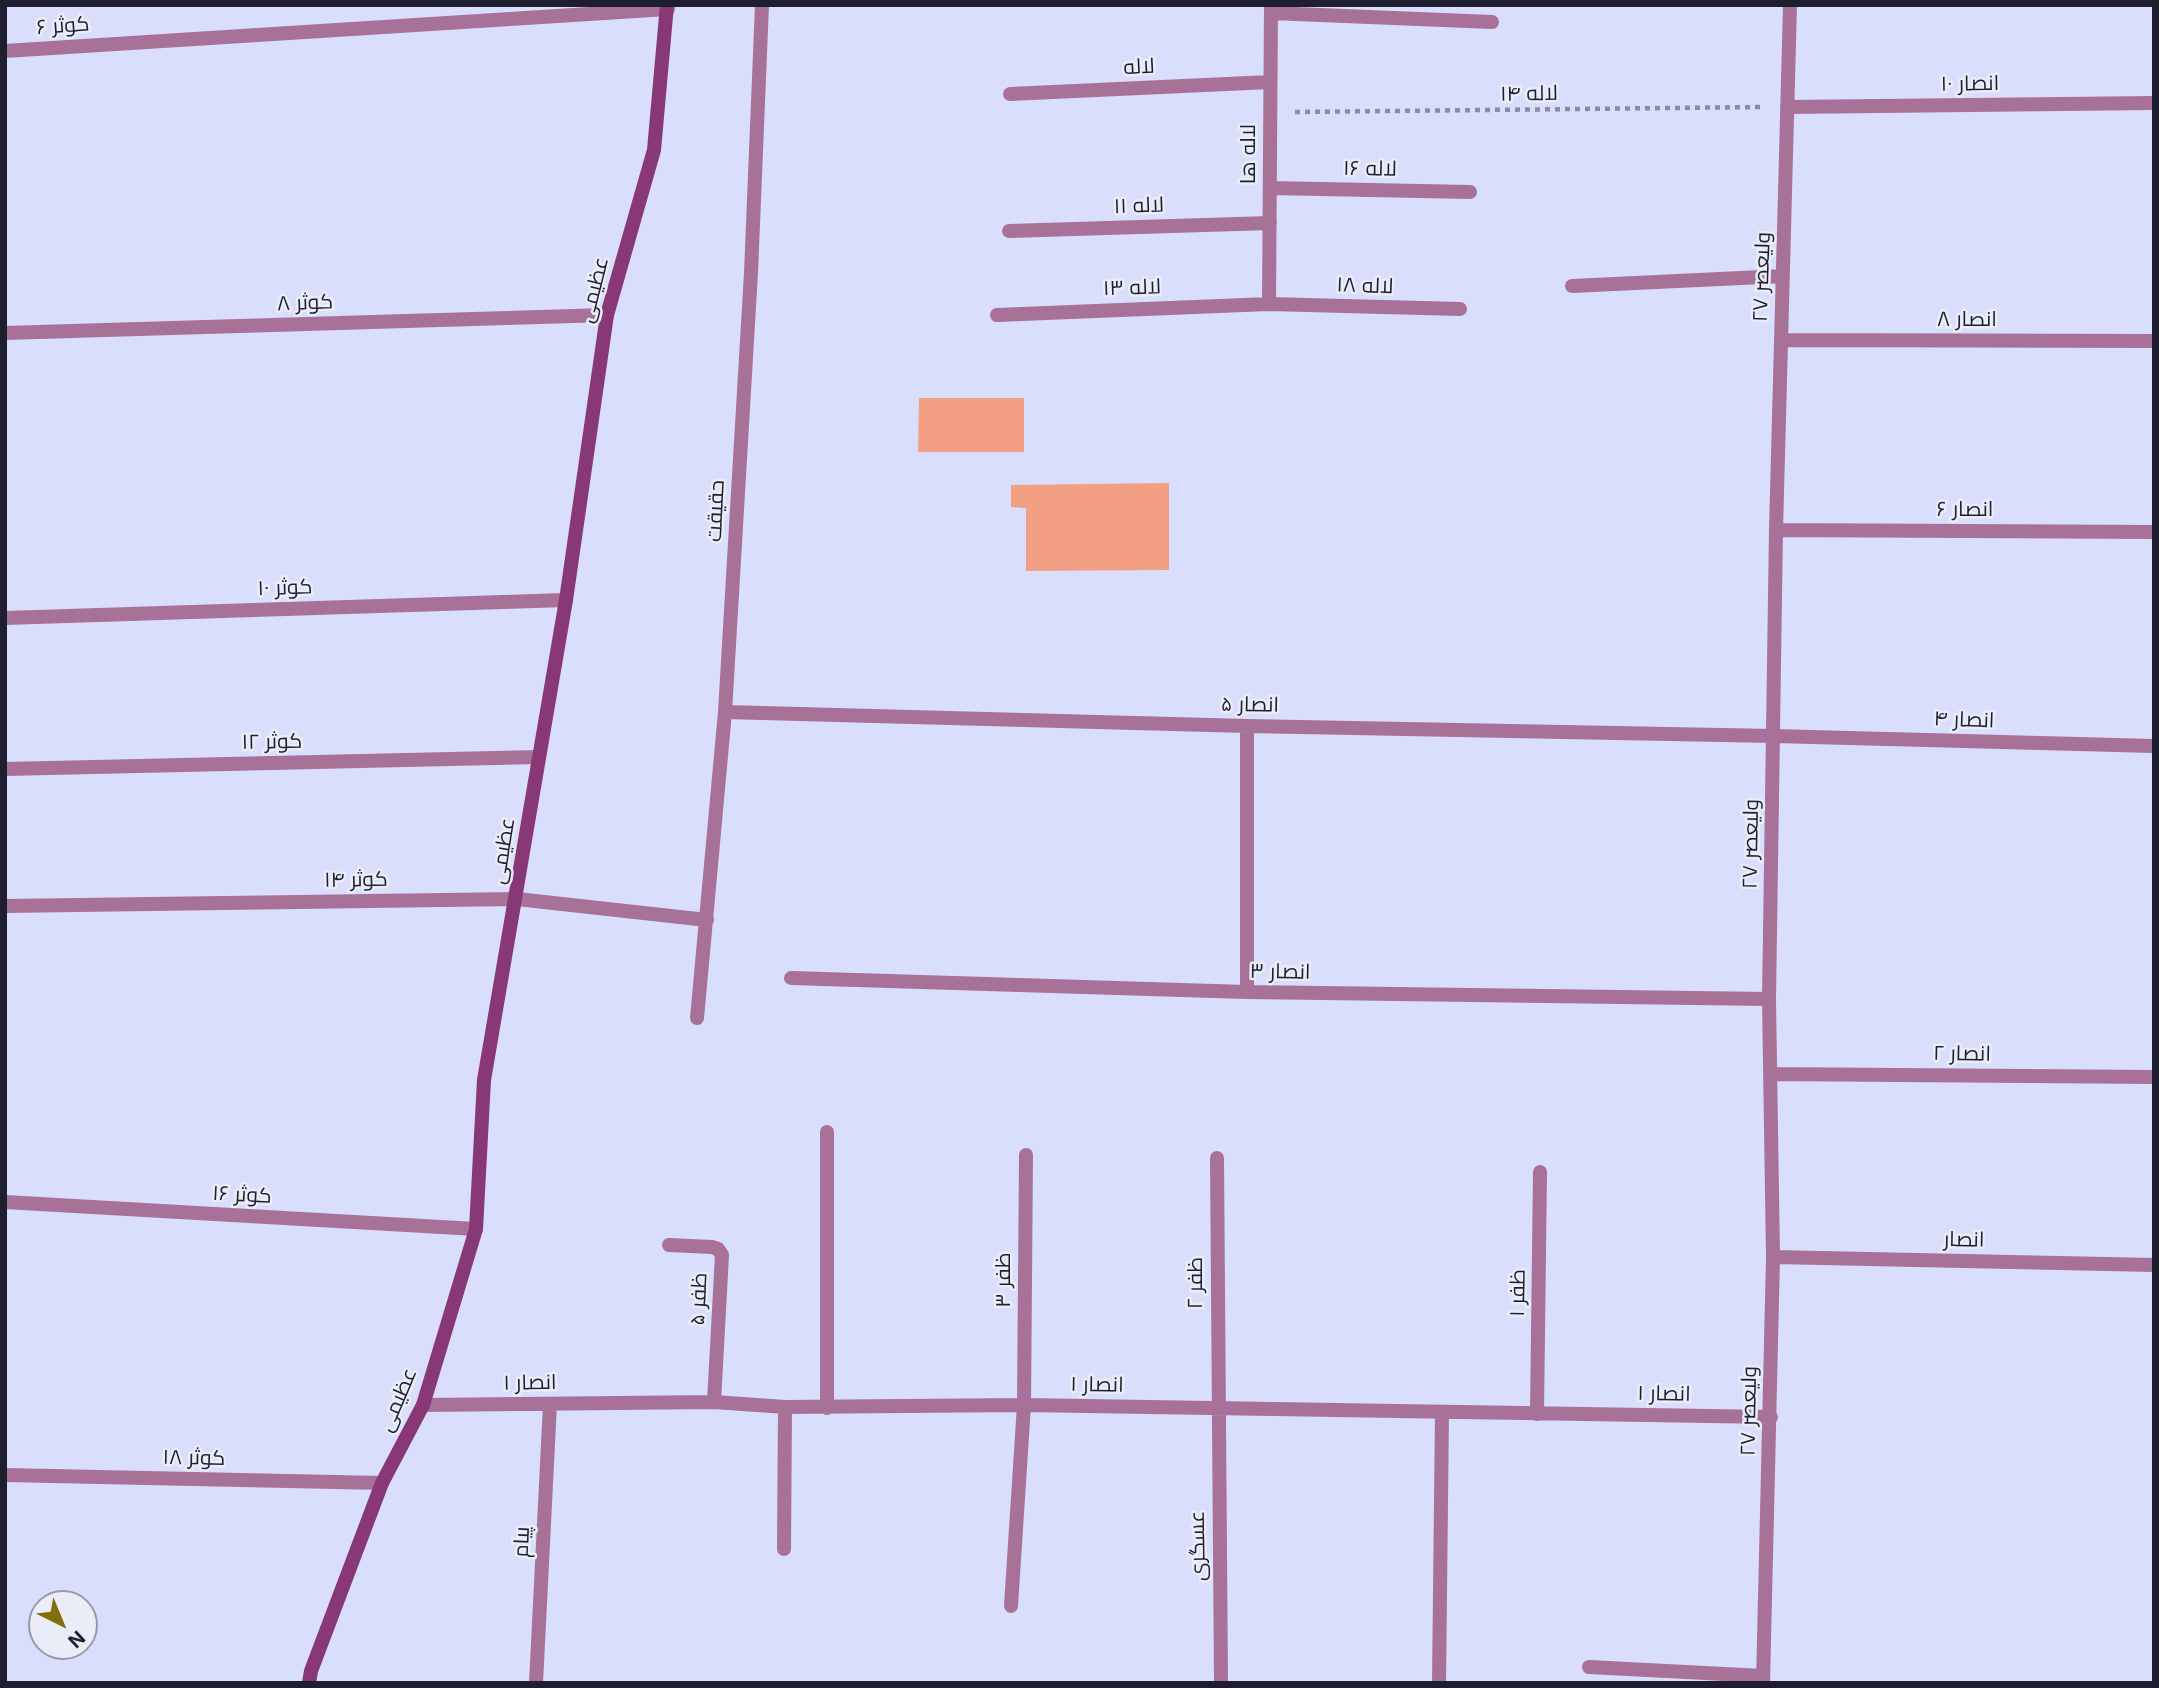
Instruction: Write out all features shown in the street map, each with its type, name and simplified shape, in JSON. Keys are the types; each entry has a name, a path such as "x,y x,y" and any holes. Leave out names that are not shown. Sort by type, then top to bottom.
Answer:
{"street":[{"name":"حقیقت","path":"697,1018 726,712 751,273 762,5"},
{"name":"ولیعصر ۲۷","path":"1763,1680 1773,1257 1769,999 1776,530 1790,5"},
{"name":"کوثر ۶","path":"5,51 667,7"},
{"name":"عظیمی","path":"309,1683 311,1671 382,1483 423,1405 476,1229 484,1080 566,600 607,315 654,150 667,7"},
{"path":"1271,9 1492,22"},
{"name":"لاله ها","path":"1269,304 1271,9"},
{"name":"لاله","path":"1010,94 1270,82"},
{"name":"انصار ۱۰","path":"1787,107 2154,103"},
{"name":"لاله ۱۶","path":"1270,188 1470,192"},
{"name":"لاله ۱۱","path":"1009,231 1270,223"},
{"path":"1572,286 1783,276"},
{"name":"لاله ۱۸","path":"1269,304 1460,309"},
{"name":"لاله ۱۳","path":"997,315 1269,304"},
{"name":"کوثر ۸","path":"5,333 607,315"},
{"name":"انصار ۸","path":"1781,340 2154,341"},
{"name":"انصار ۶","path":"1776,530 2154,532"},
{"name":"کوثر ۱۰","path":"5,618 566,600"},
{"name":"انصار ۵","path":"726,712 1774,736"},
{"path":"1247,726 1247,992"},
{"name":"انصار ۴","path":"1774,736 2154,746"},
{"name":"کوثر ۱۲","path":"5,769 539,757"},
{"name":"کوثر ۱۴","path":"5,906 517,899 707,920"},
{"name":"انصار ۳","path":"791,978 1247,992 1769,999"},
{"name":"انصار ۲","path":"1771,1074 2154,1077"},
{"path":"827,1132 827,1408"},
{"name":"ظفر ۳","path":"1011,1606 1024,1405 1026,1155"},
{"name":"ظفر ۲","path":"1217,1158 1218,1409"},
{"name":"ظفر ۱","path":"1537,1414 1540,1172"},
{"name":"کوثر ۱۶","path":"5,1202 476,1229"},
{"name":"ظفر ۵","path":"669,1245 712,1247 718,1249 722,1255 713,1402"},
{"name":"انصار","path":"1773,1257 2154,1265"},
{"name":"انصار ۱","path":"423,1405 713,1402 785,1408 1024,1405 1771,1417"},
{"name":"پیام","path":"536,1683 550,1404"},
{"path":"784,1549 785,1408"},
{"name":"عسگری","path":"1218,1409 1221,1683"},
{"path":"1439,1683 1442,1412"},
{"name":"کوثر ۱۸","path":"5,1475 382,1483"},
{"path":"1588,1667 1763,1680"}],"path":[{"name":"لاله ۱۴","path":"1270,112 1787,107"}],"shaded area":[{"path":"919,398 1024,398 1024,452 918,452"},
{"path":"1169,483 1169,570 1026,571 1026,508 1011,507 1011,485"}]}
